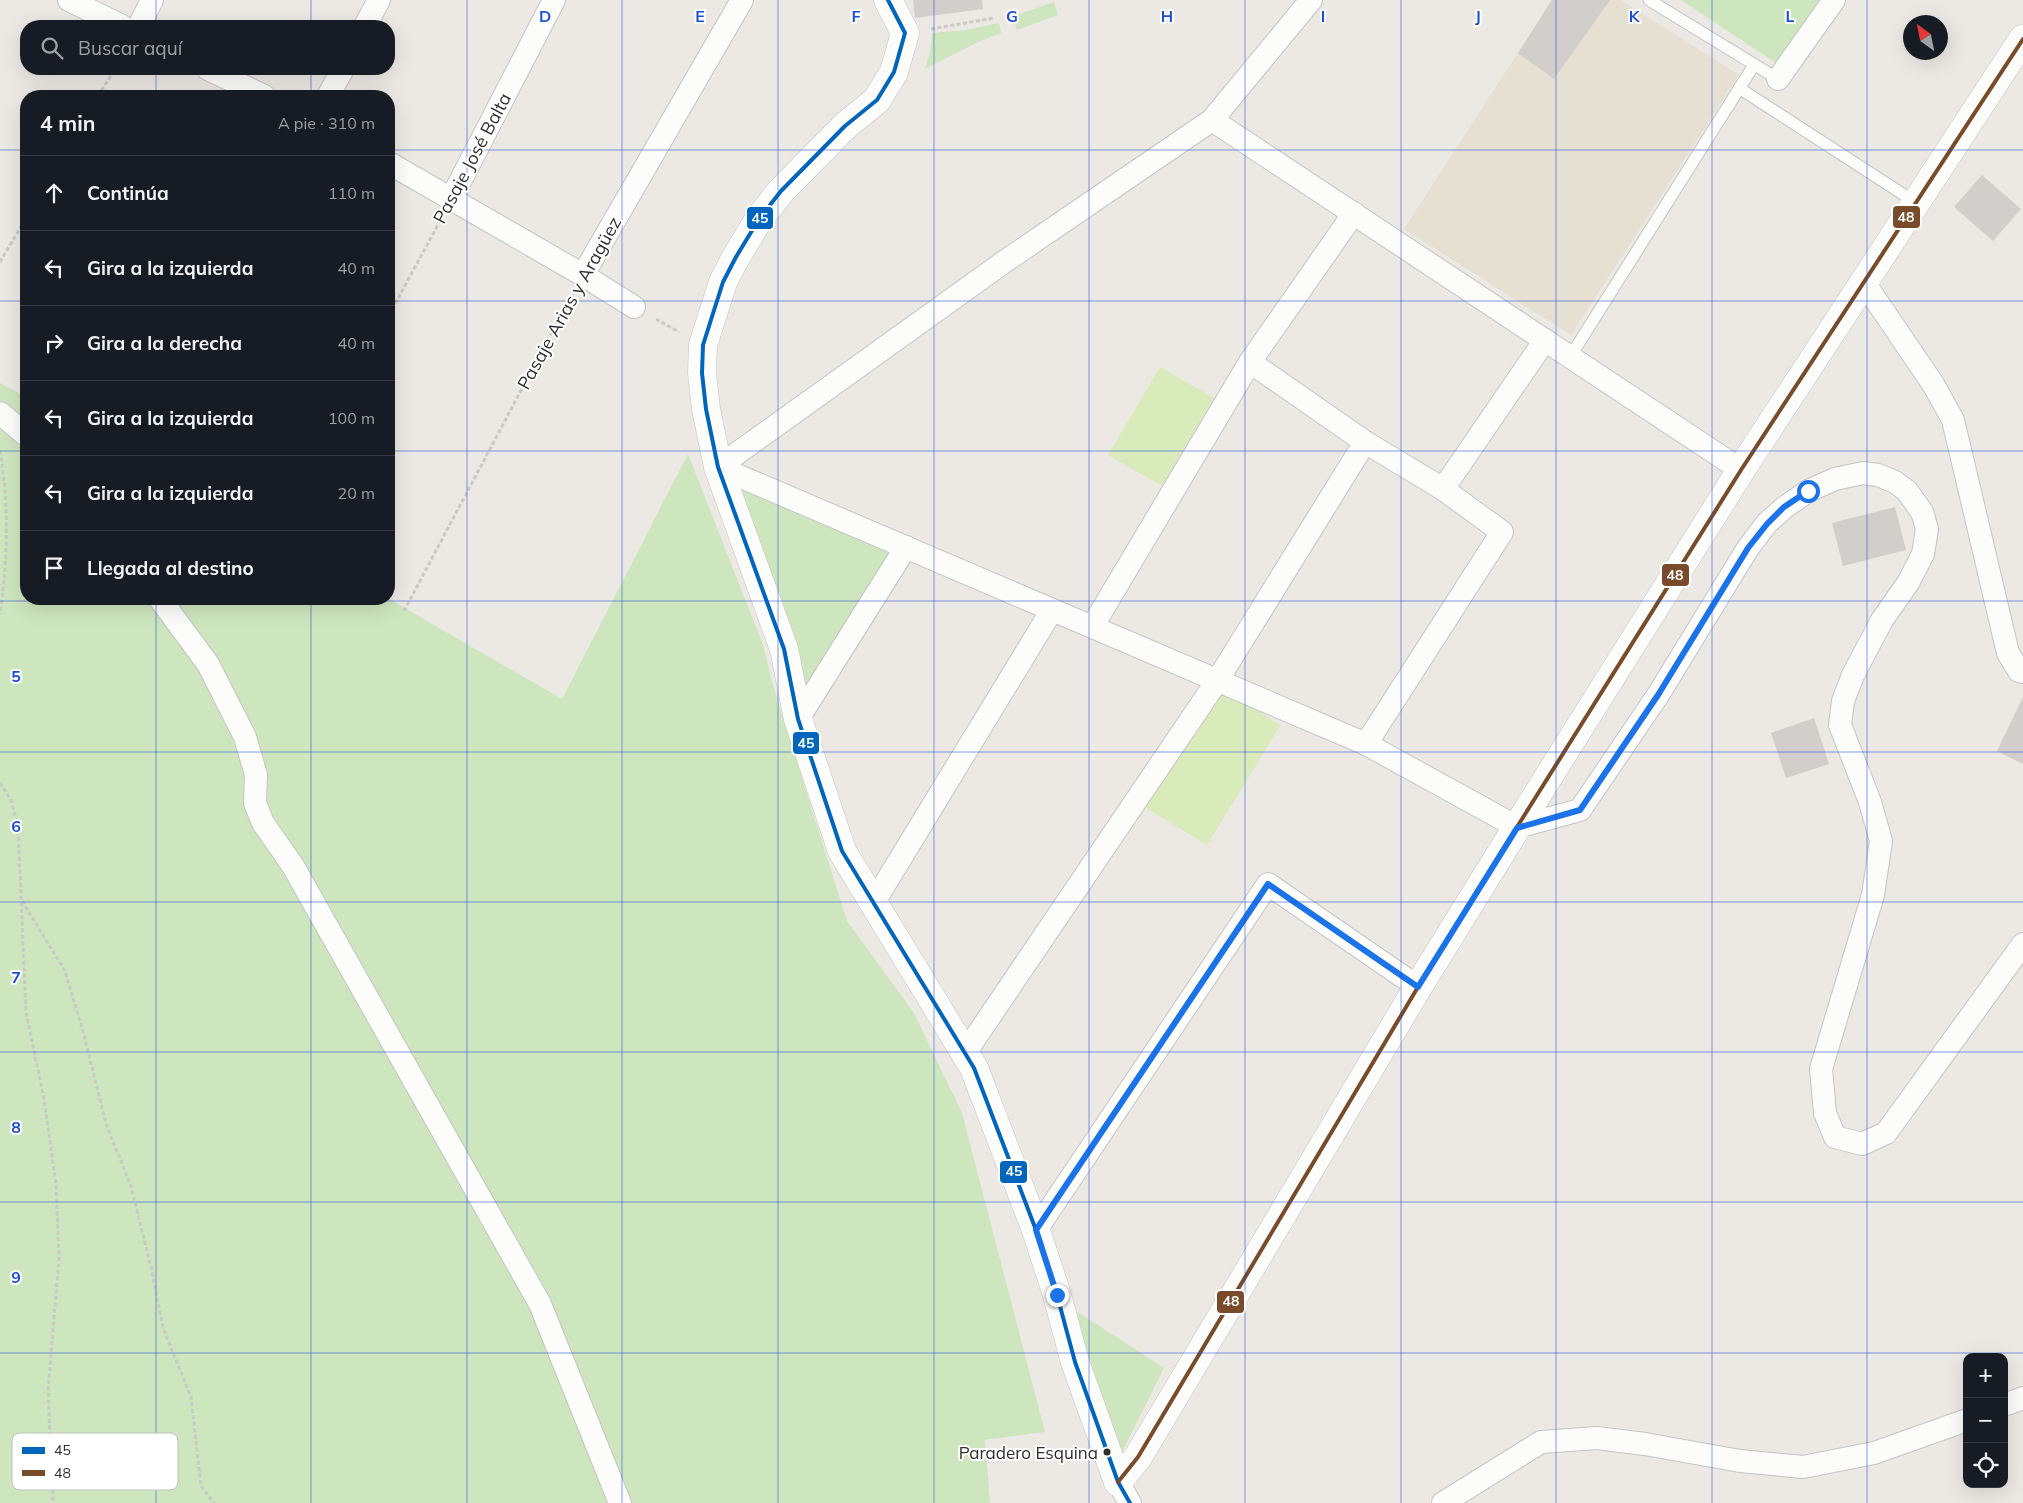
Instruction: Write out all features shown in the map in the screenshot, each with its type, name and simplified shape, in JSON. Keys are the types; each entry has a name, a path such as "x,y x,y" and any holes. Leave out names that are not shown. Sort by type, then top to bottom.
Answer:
{"street":[{"path":"68,0 110,20"},
{"path":"142,20 152,0"},
{"path":"368,20 379,0"},
{"name":"Pasaje José Balta","path":"452,199 554,0"},
{"name":"Pasaje Arias y Aragüez","path":"583,275 742,0"},
{"path":"888,0 905,33 894,72 877,100 832,139 781,191 759,219 723,282 703,344 703,382 718,467 784,649 798,719 842,851 974,1068 1036,1230 1057,1295 1075,1362 1124,1493"},
{"path":"718,467 1004,262 1212,120 1311,0"},
{"path":"1778,79 1834,0"},
{"path":"1124,1493 1138,1457 1418,987 1741,470 2023,39"},
{"path":"220,75 252,90"},
{"path":"331,90 339,75"},
{"path":"1212,120 1741,470"},
{"path":"395,166 583,275 634,307"},
{"path":"1092,627 1250,362 1354,213"},
{"path":"1864,281 1933,384 1953,420 2008,653 2018,670 2023,672"},
{"path":"1443,489 1545,340"},
{"path":"1250,362 1365,442 1443,489 1502,532 1366,744"},
{"path":"0,413 20,429"},
{"path":"965,1053 1218,681 1365,442"},
{"path":"718,467 1366,744 1517,828 1580,810 1658,695 1748,548 1767,524 1784,507 1808,491 1835,479 1863,473 1878,475 1896,482 1907,491 1922,512 1927,529 1922,554 1908,583 1882,620 1853,675 1843,701 1840,725 1870,802 1881,841 1873,894 1821,1069 1825,1114 1836,1137 1862,1144 1886,1133 2023,944"},
{"path":"798,719 906,548"},
{"path":"164,605 208,664 245,737 256,775 255,803 263,822 293,866 540,1304 620,1503"},
{"path":"874,902 1052,610"},
{"path":"1036,1230 1268,884 1418,987"},
{"path":"2008,1404 2023,1398"},
{"path":"1443,1503 1483,1480 1540,1442 1597,1438 1645,1444 1740,1461 1804,1467 1874,1453 1963,1421"}],"lane":[{"path":"1649,0 1778,79"},
{"path":"1570,357 1754,65"},
{"path":"1739,88 1915,202"}],"path":[{"path":"905,33 994,18"},
{"path":"102,90 110,75"},
{"name":"Pasaje José Balta","path":"395,304 452,199"},
{"path":"0,262 20,228"},
{"name":"Pasaje Arias y Aragüez","path":"404,611 583,275"},
{"path":"634,307 703,344"},
{"path":"0,451 5,481 7,557 0,614"},
{"path":"0,783 11,800 18,826 26,1012 44,1099 56,1184 59,1259 48,1390 50,1433"},
{"path":"22,901 65,971 83,1031 106,1124 130,1182 151,1267 163,1328 191,1397 201,1486 214,1503"},
{"path":"52,1490 52,1503"}],"shaded area":[{"path":"1552,0 1621,0 1739,75 1571,335 1404,229"}],"green space":[{"path":"1681,0 1823,0 1779,65"},
{"path":"1054,2 1058,15 1017,30 1013,16"},
{"path":"999,23 1001,33 978,42 925,69 930,52 932,33 966,30"},
{"path":"1160,367 1214,398 1162,486 1108,455"},
{"path":"0,383 20,394 20,605 395,605 395,602 562,699 688,454 763,645 772,682 847,921 914,1013 962,1113 1045,1432 985,1440 990,1503 0,1503"},
{"path":"718,467 906,547 798,719"},
{"path":"1217,681 1280,726 1207,845 1141,805"},
{"path":"1073,1309 1164,1368 1121,1454"}],"building":[{"path":"913,0 982,0 983,9 915,18"},
{"path":"1552,0 1610,0 1554,79 1518,53"},
{"path":"1982,175 2021,209 1993,241 1954,207"},
{"path":"1895,507 1906,550 1843,566 1832,523"},
{"path":"2023,697 2023,764 1997,751"},
{"path":"1814,718 1829,764 1786,778 1771,733"}],"transit line":[{"name":"45","path":"888,0 905,33 894,72 877,100 845,126 781,191 759,219 723,282 703,345 702,373 706,409 718,467 784,649 798,719 842,851 974,1068 1036,1230 1057,1295 1075,1362 1118,1482 1130,1503"},
{"name":"48","path":"1118,1482 1138,1457 1418,987 1517,827 1741,470 2023,39"}],"place":[{"name":"Paradero Esquina","path":"1107,1452"}],"route":[{"path":"1057,1295 1036,1230 1268,884 1418,987 1517,828 1580,810 1658,695 1748,548 1767,524 1784,507 1808,491"}]}
